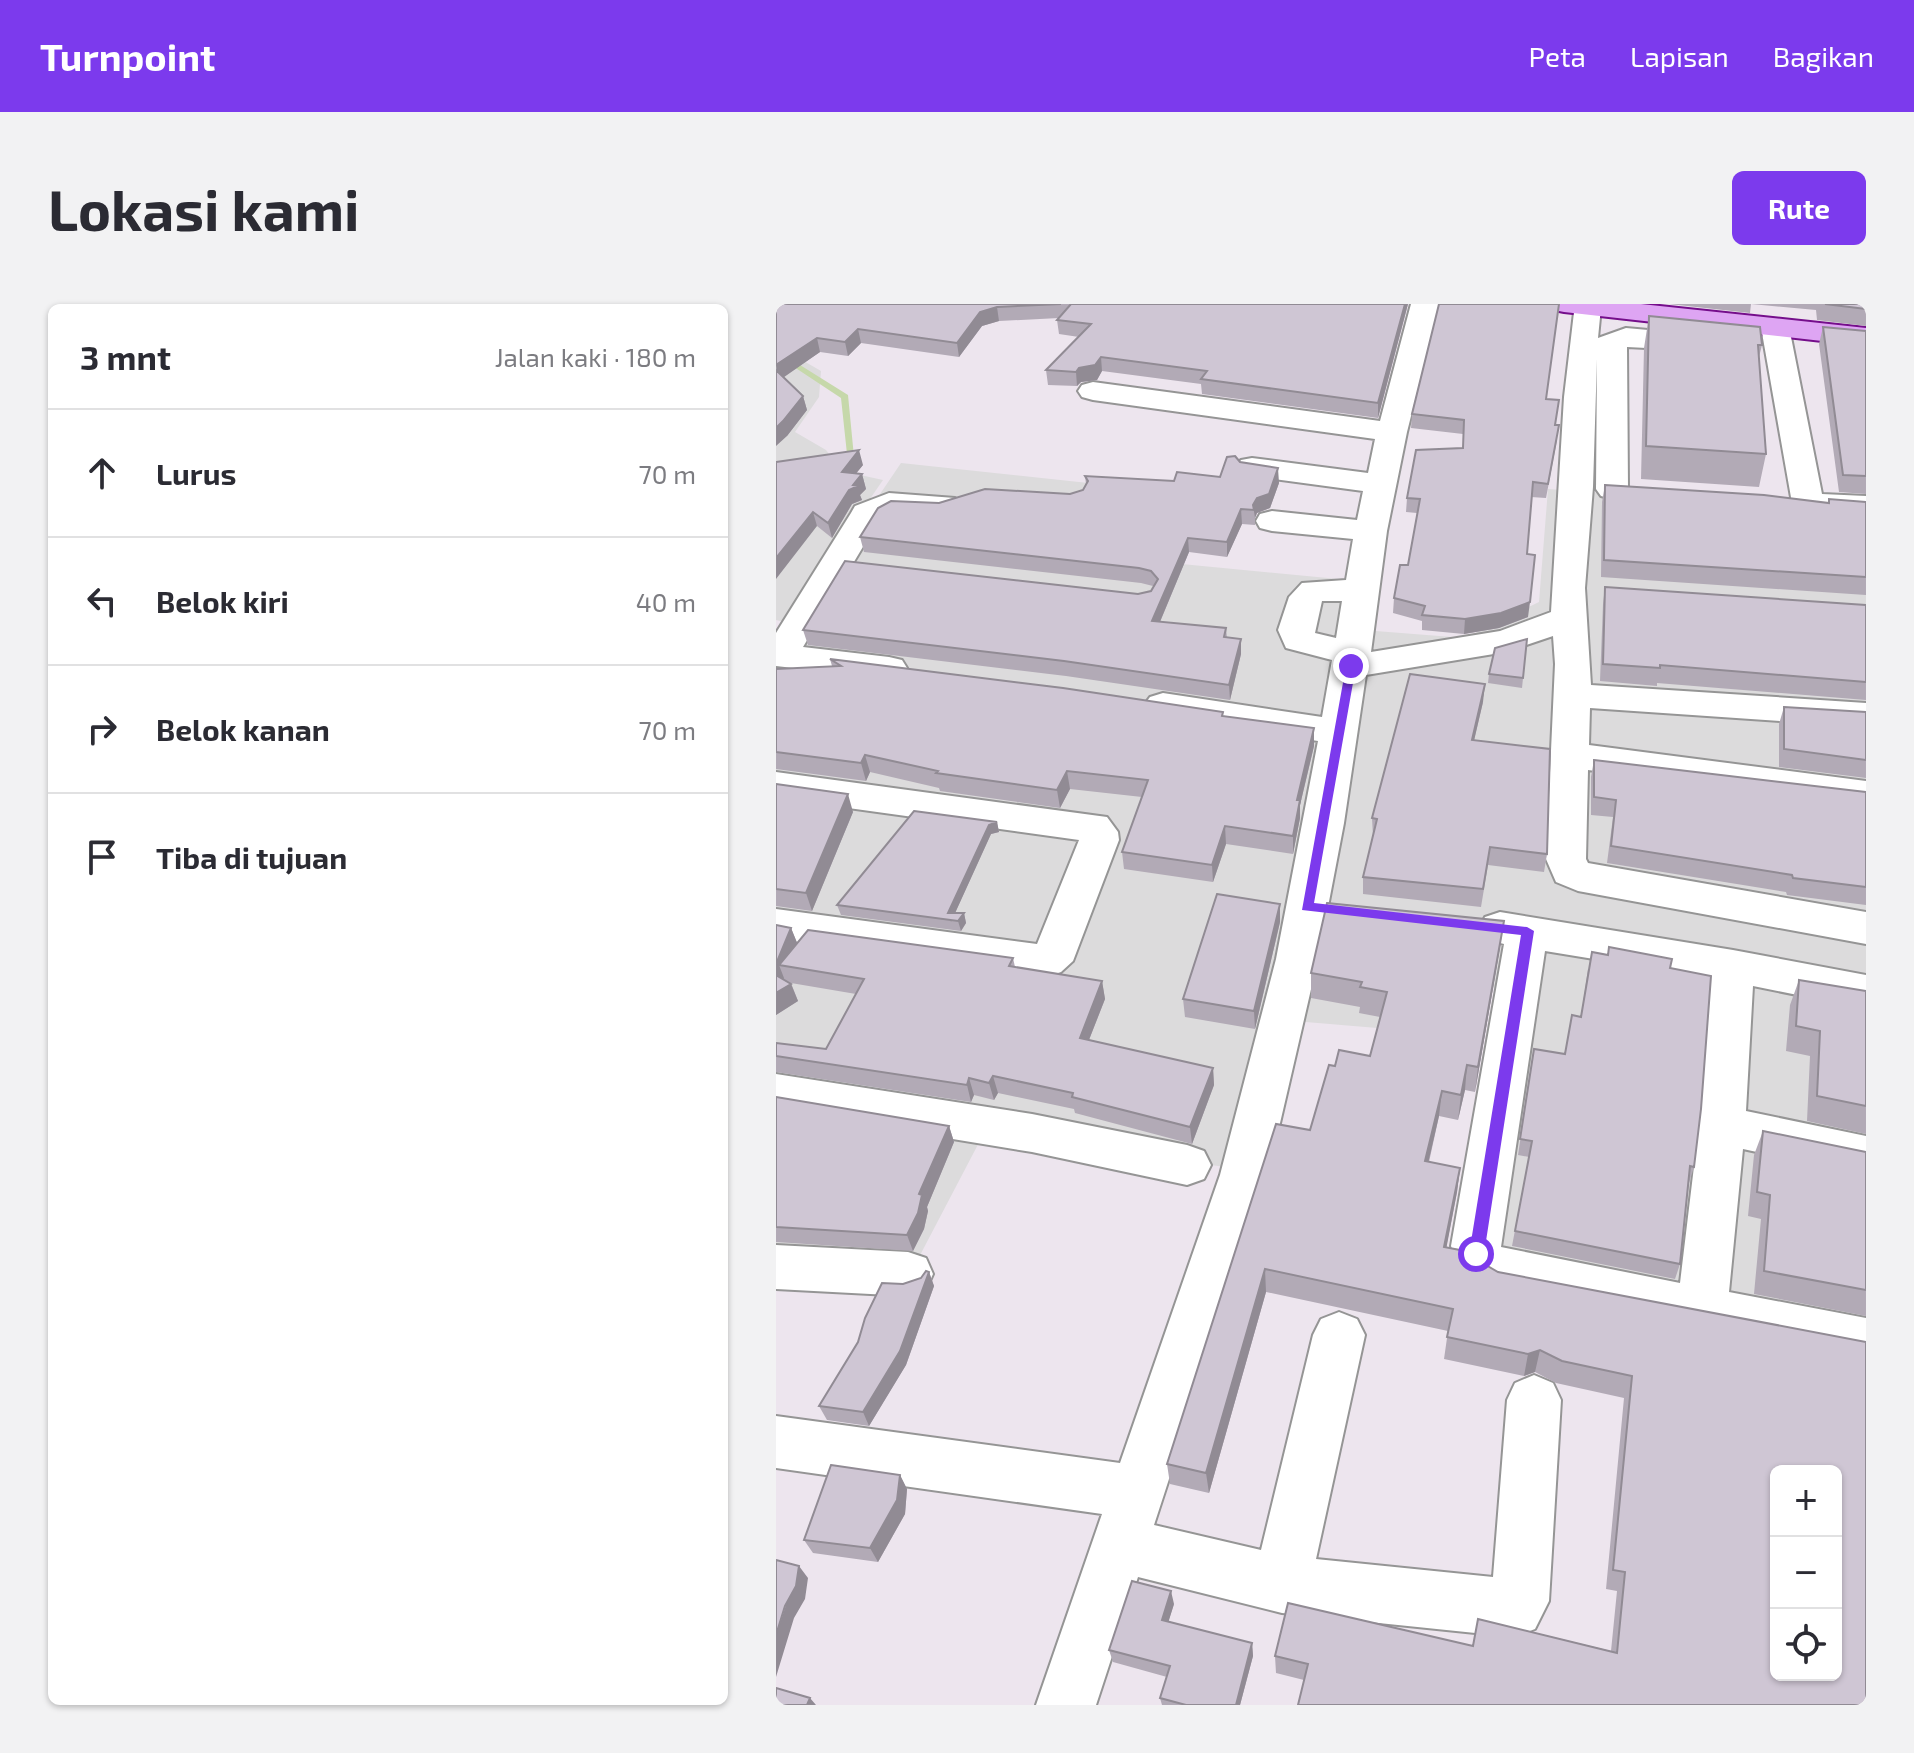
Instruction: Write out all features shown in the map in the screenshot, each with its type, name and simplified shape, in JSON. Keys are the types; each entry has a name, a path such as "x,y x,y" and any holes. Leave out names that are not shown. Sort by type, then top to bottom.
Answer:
{"main road":[{"path":"1576,305 1777,339 1866,337"}],"street":[{"path":"1066,1705 1244,1175 1323,909 1339,732 1371,531 1392,432 1425,304"},
{"path":"1576,305 1584,354 1579,397 1569,607 1573,664 1566,859 1570,872 1578,876 1866,928"},
{"path":"1584,354 1613,340 1644,336 1777,339 1794,502 1866,506"},
{"path":"1577,487 1627,490 1612,397 1613,340"},
{"path":"1093,391 1392,432"},
{"path":"1579,397 1612,397"},
{"path":"1252,467 1381,484"},
{"path":"779,654 855,563 867,513 889,503 942,505 970,494"},
{"path":"1272,521 1371,531"},
{"path":"1362,591 1314,590 1306,597 1296,630 1299,640 1352,658 1506,641 1569,607"},
{"path":"779,654 924,672"},
{"path":"1570,695 1747,743 1866,794"},
{"path":"1137,701 1339,732"},
{"path":"1570,755 1747,743 1866,715"},
{"path":"776,785 1093,827 1098,832 1099,840 1058,950 1046,961 776,924"},
{"path":"1464,925 1527,931 1866,992"},
{"path":"1527,931 1476,1246 1479,1260 1495,1270 1866,1341"},
{"path":"1702,1308 1722,1125 1733,966"},
{"path":"776,1092 1032,1133 1187,1165"},
{"path":"1722,1125 1866,1156"},
{"path":"776,1267 908,1274"},
{"path":"1282,1584 1339,1335"},
{"path":"1119,1545 1282,1584 1514,1608 1520,1601 1534,1400"},
{"path":"776,1442 1139,1492"}],"shaded area":[{"path":"776,345 821,371 819,397 795,432 826,450 842,471 883,480 785,622 776,620"},
{"path":"901,463 1135,488 1099,556 1359,581 1350,629 1465,638 1539,602 1548,489 1866,512 1866,1447 1455,1273 1510,991 1432,979 1413,1031 1270,1019 1225,1167 984,1133 906,1282 776,1270 776,648"}],"building":[{"path":"776,304 1061,304 997,307 980,312 957,343 858,329 845,342 817,338 776,365"},
{"path":"1071,304 1405,304 1378,403 1201,379 1207,371 1101,357 1095,365 1079,368 1076,372 1046,370 1091,324 1057,320"},
{"path":"1439,304 1559,304 1546,399 1559,400 1555,425 1559,425 1548,484 1533,482 1527,554 1535,555 1530,602 1501,613 1465,619 1422,615 1425,606 1394,598 1400,565 1408,565 1420,499 1407,498 1416,450 1463,448 1464,420 1412,414"},
{"path":"1825,304 1866,304 1866,309"},
{"path":"1649,316 1760,327 1762,345 1758,345 1766,454 1646,446"},
{"path":"1823,327 1866,331 1866,476 1843,475"},
{"path":"776,370 803,396 776,428"},
{"path":"859,450 842,472 862,474 853,485 858,486 849,490 828,523 813,512 776,558 776,462"},
{"path":"1235,456 1240,462 1278,468 1269,494 1257,498 1254,510 1241,509 1227,542 1188,538 1152,621 1226,628 1224,637 1241,639 1229,685 1064,661 803,630 845,561 1138,594 1151,591 1158,579 1151,571 1139,568 860,537 878,508 891,501 939,503 985,489 1070,494 1083,490 1088,481 1085,476 1174,481 1177,472 1220,477 1227,457"},
{"path":"1605,485 1764,495 1829,503 1829,499 1866,502 1866,577 1604,560"},
{"path":"1605,587 1866,605 1866,682 1660,665 1660,668 1603,664"},
{"path":"1527,639 1523,678 1489,674 1495,648"},
{"path":"830,659 1063,688 1223,712 1222,716 1314,728 1297,800 1300,800 1293,836 1225,826 1212,865 1122,852 1148,780 1067,771 1057,790 936,773 938,771 865,755 861,763 776,752 776,669 841,666"},
{"path":"1410,674 1485,684 1472,740 1550,749 1547,854 1490,847 1483,889 1363,877 1377,819 1372,818"},
{"path":"1784,707 1866,712 1866,760 1784,749"},
{"path":"1594,760 1866,792 1866,887 1793,878 1792,875 1611,846 1616,800 1594,797"},
{"path":"776,784 848,794 806,893 776,889"},
{"path":"914,811 997,822 989,825 948,913 964,913 958,921 837,905"},
{"path":"1217,894 1280,904 1254,1011 1183,999"},
{"path":"1327,903 1504,921 1478,1067 1467,1065 1461,1095 1442,1091 1425,1161 1460,1168 1444,1247 1460,1250 1498,1272 1866,1342 1866,1705 1298,1705 1308,1664 1275,1656 1288,1603 1473,1646 1478,1619 1617,1653 1625,1572 1613,1570 1632,1376 1562,1361 1540,1350 1528,1354 1447,1337 1453,1309 1265,1269 1206,1473 1167,1464 1276,1124 1310,1130 1329,1065 1335,1066 1339,1050 1370,1056 1387,992 1360,987 1362,982 1311,973"},
{"path":"776,925 791,928 776,964"},
{"path":"808,930 1013,958 1009,966 1102,981 1080,1038 1213,1068 1190,1127 1072,1097 1073,1093 993,1076 989,1083 969,1078 967,1085 776,1056 776,1043 826,1049 864,979 779,965"},
{"path":"1609,947 1672,959 1670,968 1711,976 1701,1109 1694,1167 1690,1166 1680,1264 1515,1231 1532,1141 1520,1139 1534,1049 1565,1054 1572,1015 1581,1017 1592,952 1608,955"},
{"path":"776,975 791,984 776,993"},
{"path":"1799,980 1866,991 1866,1106 1817,1096 1820,1031 1796,1026"},
{"path":"776,1097 949,1126 919,1194 922,1195 918,1213 907,1235 776,1227"},
{"path":"1763,1131 1866,1152 1866,1290 1764,1271 1770,1195 1757,1192"},
{"path":"926,1271 929,1272 900,1351 863,1412 819,1406 858,1342 865,1318 882,1283 903,1284 921,1278"},
{"path":"831,1465 900,1475 897,1500 870,1548 804,1540"},
{"path":"776,1560 799,1566 796,1586 785,1606 776,1635"},
{"path":"1132,1581 1171,1591 1162,1620 1252,1643 1236,1705 1186,1705 1160,1698 1170,1666 1109,1650"},
{"path":"776,1688 810,1698 807,1705 776,1705"}],"waterway":[{"path":"776,352 845,397 851,455 840,461"}],"route":[{"path":"1351,666 1307,907 1527,931 1476,1254"}]}
